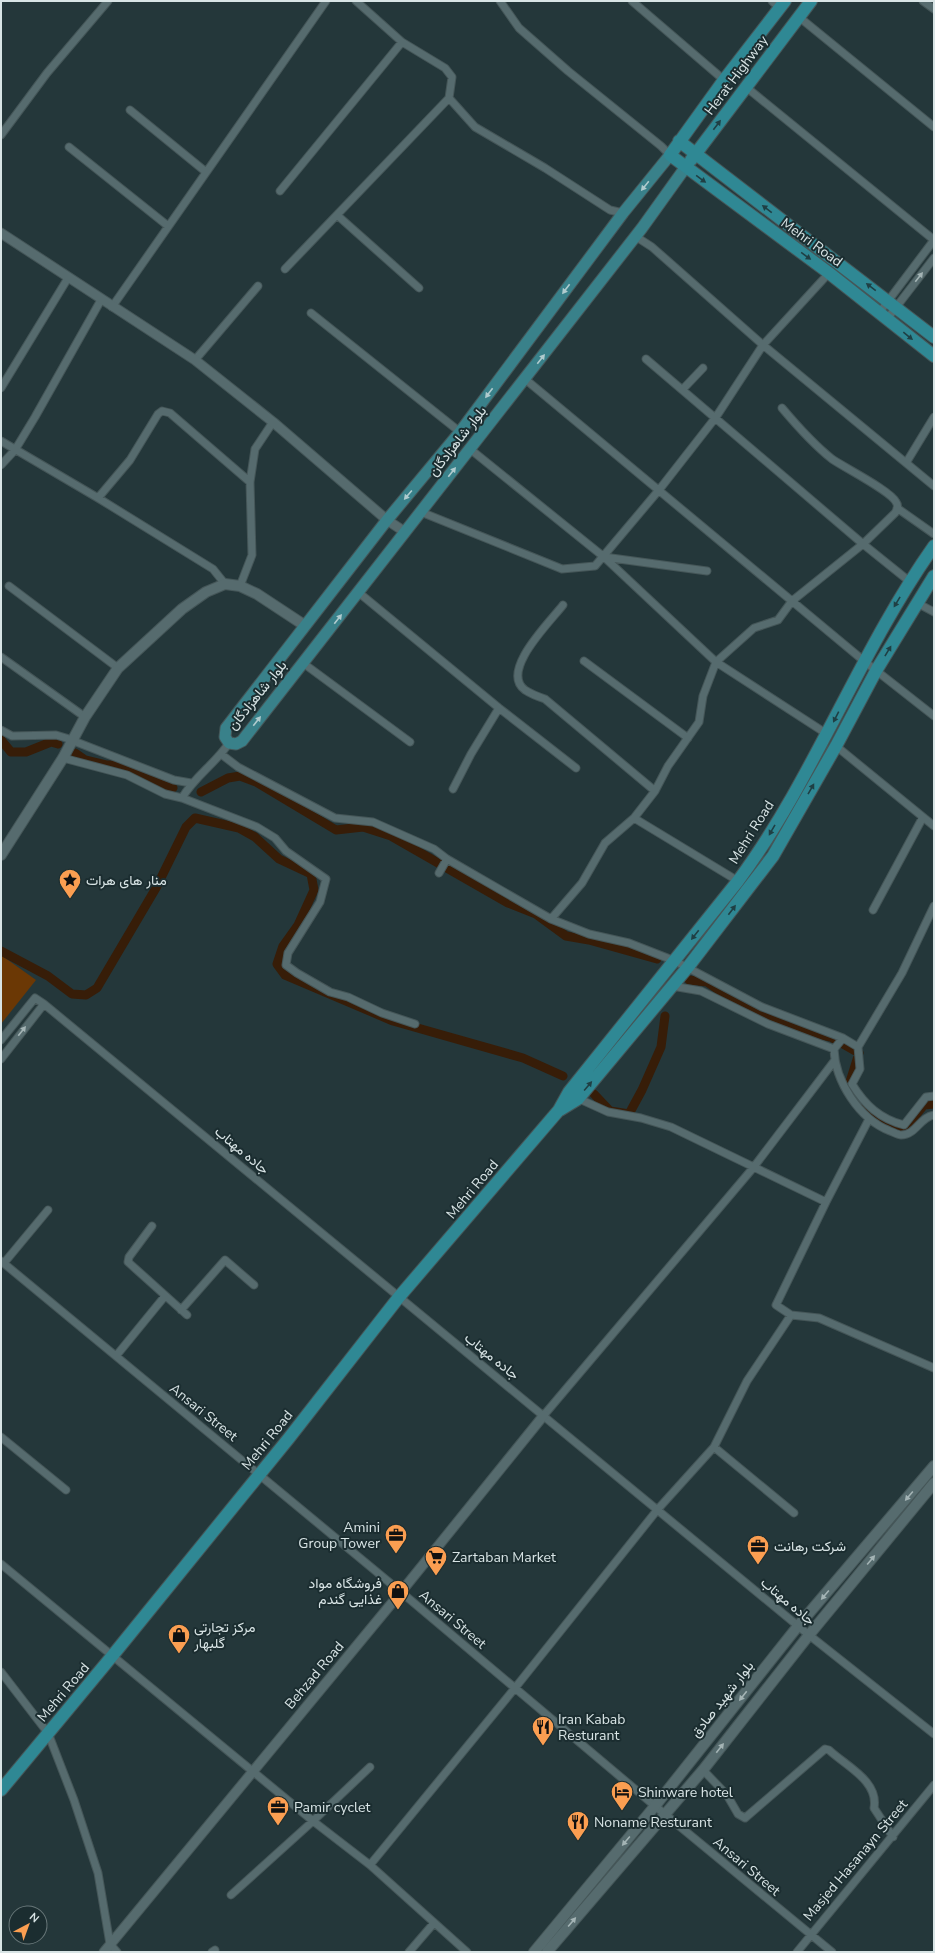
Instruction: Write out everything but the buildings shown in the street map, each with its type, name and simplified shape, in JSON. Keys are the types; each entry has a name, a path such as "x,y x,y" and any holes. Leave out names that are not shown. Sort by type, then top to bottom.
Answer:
{"highway":[{"name":"Herat Highway","path":"685,168 811,1"},
{"name":"Herat Highway","path":"670,155 779,3"},
{"name":"Mehri Road","path":"679,141 934,337"},
{"name":"Mehri Road","path":"670,155 685,168 829,273 934,356"},
{"name":"Mehri Road","path":"573,1096 759,852 827,734 864,661 909,581 934,546"},
{"name":"Mehri Road","path":"1,1790 260,1474 399,1297 558,1110 573,1096 688,967 773,856 836,746 877,669 934,576"}],"main road":[{"name":"بلوار شاهزادگان","path":"670,155 623,213 460,432 387,520 226,728 225,737 229,743 236,744 242,741 304,663 525,379 635,236 685,168"},
{"path":"1,855 63,758 71,740 85,717 118,668 182,609 206,592 225,584 240,586 257,594 304,626"},
{"name":"بلوار شهید صادق","path":"534,1952 655,1806 798,1626 934,1466"},
{"name":"بلوار شهید صادق","path":"547,1952 703,1770 809,1635 934,1483"}],"street":[{"path":"1,135 48,73 108,1"},
{"path":"112,307 326,1"},
{"path":"285,268 449,98 452,77 445,68 402,42 356,1"},
{"path":"500,1 519,28 568,71 661,146 670,155"},
{"path":"632,1 724,80"},
{"path":"923,1 934,9"},
{"path":"799,17 934,126"},
{"path":"280,191 402,42"},
{"path":"746,87 934,240 883,316"},
{"path":"449,98 475,127 545,168 610,210 623,213"},
{"path":"130,110 206,172"},
{"path":"69,148 168,226"},
{"path":"337,215 419,288"},
{"path":"1,233 101,300 195,360 273,422 387,520 405,532"},
{"path":"635,236 652,247 763,345 934,486"},
{"path":"892,304 934,258"},
{"path":"421,512 562,569 595,566 659,490 716,417 763,345 829,273"},
{"path":"1,388 68,278"},
{"path":"195,360 258,286"},
{"path":"1,465 15,450 35,417 101,300"},
{"path":"311,314 460,432"},
{"path":"646,359 716,417 863,544 909,581"},
{"path":"683,389 703,368"},
{"path":"525,379 864,661 877,669 934,716"},
{"path":"551,919 582,883 605,843 634,818 655,791 668,766 699,722 703,696 716,662 754,628 778,620 792,600 863,544 895,514 897,502 893,498 866,479 845,468 814,443 782,408"},
{"path":"98,498 130,460 158,414 162,410 170,412 250,482"},
{"path":"906,463 934,417"},
{"path":"240,586 252,556 250,482 255,449 273,422"},
{"path":"1,441 98,498 213,569 225,584"},
{"path":"470,449 604,556 716,662 827,734"},
{"path":"897,508 934,534"},
{"path":"604,556 707,571"},
{"path":"9,586 118,668"},
{"path":"358,592 499,708 576,768"},
{"path":"917,603 934,612"},
{"path":"563,605 526,650 520,663 518,677 520,684 525,690 545,699 655,791"},
{"path":"1,657 85,717"},
{"path":"584,661 688,738"},
{"path":"304,663 410,742"},
{"path":"453,789 471,754 499,708"},
{"path":"1,730 12,736 56,735 174,780 191,783"},
{"path":"182,798 191,783 221,754 229,743"},
{"path":"836,746 934,826"},
{"path":"221,754 238,767 335,818 372,822 434,849 447,859 551,919 589,934 629,943 675,961 762,1006 843,1038 858,1047"},
{"path":"63,758 127,775 164,794 182,798 257,827 275,838 286,851 326,879 320,902 288,953 286,965 296,973 330,992 348,997 382,1013 414,1024"},
{"path":"873,910 923,817"},
{"path":"634,818 738,880"},
{"path":"439,873 447,859"},
{"path":"934,906 902,974 858,1047 860,1070 852,1084 862,1100 888,1121 904,1125 926,1097 934,1096"},
{"path":"672,986 701,991 768,1024 834,1049"},
{"name":"جاده مهتاب","path":"1,1040 35,998 44,1004 798,1626 934,1734"},
{"path":"1,1059 44,1004"},
{"path":"843,1038 834,1049 835,1060 849,1095 869,1119 884,1129 901,1135 911,1133 928,1116 934,1115"},
{"path":"544,1415 753,1168 835,1060"},
{"path":"573,1096 608,1112 641,1118 670,1127 826,1202"},
{"path":"869,1119 826,1202 806,1246 776,1305 791,1315 819,1318 934,1368"},
{"path":"2,1262 48,1210"},
{"path":"152,1226 129,1257 128,1262 188,1315"},
{"path":"181,1310 224,1260 254,1285"},
{"name":"Ansari Street","path":"2,1262 402,1592 664,1814 832,1952"},
{"path":"116,1356 165,1296"},
{"path":"370,1865 516,1688 658,1509 714,1447 747,1381 791,1315"},
{"name":"Behzad Road","path":"104,1952 252,1771 402,1592 544,1415"},
{"path":"1,1437 66,1490"},
{"path":"714,1447 794,1513"},
{"path":"1,1564 313,1821 370,1865 467,1952"},
{"path":"1,1672 48,1733 74,1800 98,1873 110,1944 116,1952"},
{"path":"703,1770 726,1795 735,1807 738,1814 745,1818 825,1749 829,1750 857,1772 867,1783 876,1800 874,1808 893,1837"},
{"path":"231,1895 370,1767"},
{"name":"Masjed Hasanayn Street","path":"797,1952 893,1837 934,1785"},
{"path":"409,1952 434,1923"}],"shaded area":[{"path":"1,955 36,980 1,1024"}],"waterway":[{"path":"1,740 11,752 26,752 51,742 58,744"},
{"path":"75,753 85,760 106,765 122,765 163,785 173,788"},
{"path":"201,792 228,778 240,776 256,782 336,830 363,827 391,836 508,903 536,914 566,936 589,940 657,959"},
{"path":"1,951 48,976 72,994 86,995 97,988 156,888 186,827 195,818 239,828 255,837 279,859 311,874 314,890 298,925 283,946 277,964 285,975 393,1021 523,1058 563,1076"},
{"path":"703,979 730,998 778,1022 815,1034 831,1037 859,1053 849,1085 858,1101 887,1126 903,1130 924,1105 934,1104"},
{"path":"689,980 707,982"},
{"path":"594,1094 610,1111 629,1114 642,1090 661,1047 665,1016"}],"place":[{"name":"منار های هرات","path":"70,900"},
{"name":"Amini Group Tower","path":"396,1554"},
{"name":"شرکت رهانت","path":"758,1566"},
{"name":"Zartaban Market","path":"436,1576"},
{"name":"فروشگاه مواد غذایی گندم","path":"398,1610"},
{"name":"مرکز تجارتی گلبهار","path":"179,1654"},
{"name":"Iran Kabab Resturant","path":"543,1746"},
{"name":"Shinware hotel","path":"622,1812"},
{"name":"Pamir cyclet","path":"278,1826"},
{"name":"Noname Resturant","path":"578,1842"}]}
